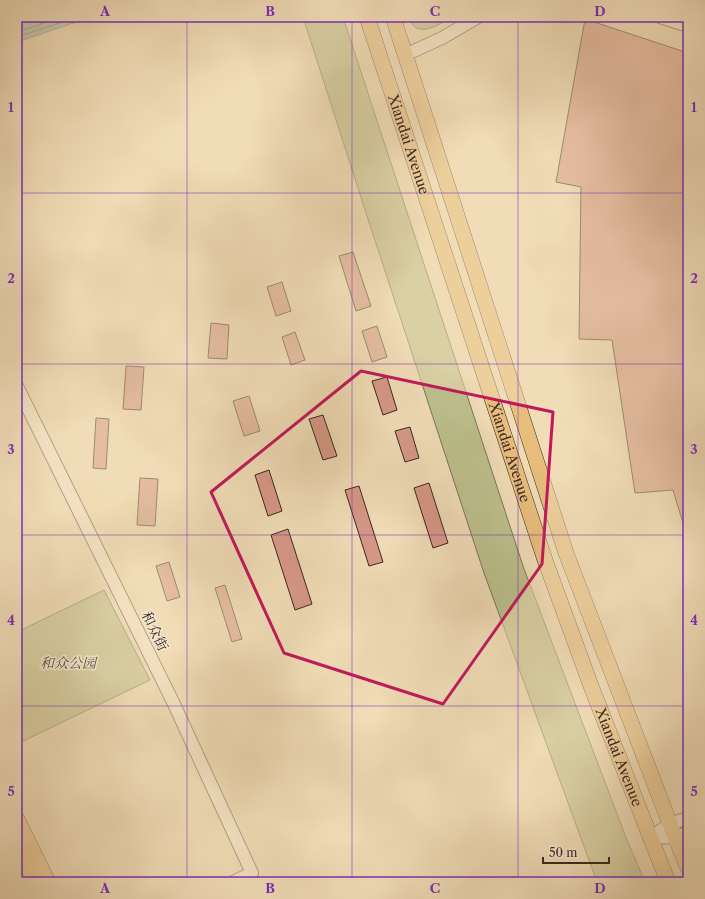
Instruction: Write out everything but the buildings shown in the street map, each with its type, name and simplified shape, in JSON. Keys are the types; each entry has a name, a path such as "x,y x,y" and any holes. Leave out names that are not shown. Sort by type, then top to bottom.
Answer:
{"main road":[{"name":"Xiandai Avenue","path":"367,17 545,560 591,686 668,882"},
{"name":"Xiandai Avenue","path":"393,17 566,553 678,831 688,868"},
{"path":"17,819 48,882"},
{"path":"17,846 35,882"}],"street":[{"path":"405,55 442,38 478,17"},
{"path":"660,17 688,26"},
{"name":"和众街","path":"17,386 173,702 252,873 233,882"},
{"path":"650,838 678,831 688,818"}],"highlighted area":[{"path":"361,371 553,412 542,564 443,704 284,653 211,492"}],"green space":[{"path":"303,17 343,17 524,569 627,840 645,882 597,882 484,573"},
{"path":"409,17 452,17 434,27 422,29 417,28 412,24"},
{"name":"和众公园","path":"104,590 150,680 17,744 17,632"}],"water":[{"path":"17,17 91,17 17,42"}]}
